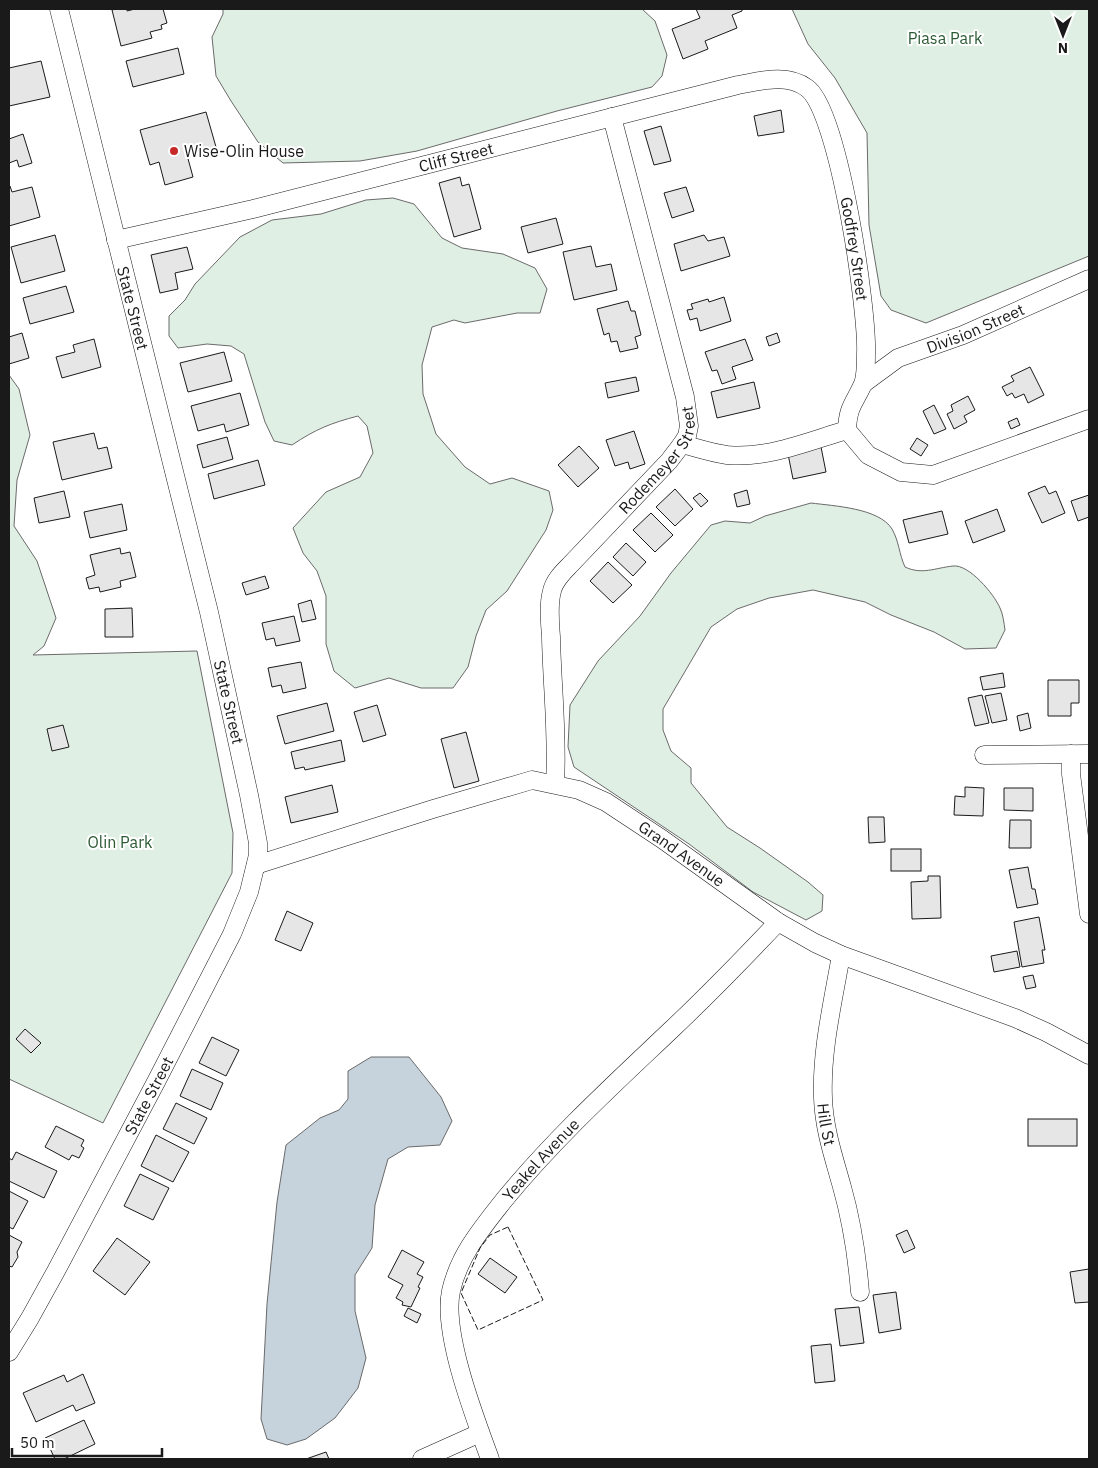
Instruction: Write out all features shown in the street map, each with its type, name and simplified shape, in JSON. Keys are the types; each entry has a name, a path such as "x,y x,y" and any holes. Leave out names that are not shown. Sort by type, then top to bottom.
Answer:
{"street":[{"name":"State Street","path":"9,1352 56,1272 158,1080 228,942 249,892 256,865 258,843 250,795 219,660 59,9"},
{"name":"Cliff Street","path":"116,240 253,209 738,85 773,79 786,79 796,82"},
{"name":"Godfrey Street","path":"796,82 807,87 815,95 822,110 844,183 850,216 862,298 867,353 864,383 852,403 848,415 847,430"},
{"name":"Rodemeyer Street","path":"555,784 557,758 550,625 552,588 569,566 669,461 687,436 690,426 685,397 612,117"},
{"name":"Division Street","path":"864,383 898,358 963,335 1089,279"},
{"path":"682,444 727,455 749,455 771,452 847,430 868,455 901,472 933,475 1089,419"},
{"path":"1071,754 1071,774 1089,914"},
{"path":"984,755 1089,754"},
{"name":"Grand Avenue","path":"256,865 532,780 555,784 579,790 606,802 662,839 778,922 815,943 841,955 1015,1018 1089,1055"},
{"name":"Yeakel Avenue","path":"490,1459 480,1433 455,1347 449,1313 451,1292 458,1269 468,1249 518,1184 569,1127 718,985 778,922"},
{"name":"Hill St","path":"841,955 825,1057 823,1099 829,1145 842,1187 855,1241 860,1292"},
{"path":"422,1459 480,1433"}],"green space":[{"path":"223,9 642,9 655,21 667,55 662,76 652,87 557,111 417,151 360,161 283,163 258,142 216,76 212,37 223,14"},
{"name":"Piasa Park","path":"792,9 1089,9 1089,256 926,323 891,310 881,296 869,225 867,133 835,78 808,44"},
{"path":"393,198 414,204 442,238 462,248 503,254 535,268 547,289 540,313 517,313 465,323 454,320 432,327 422,365 423,394 436,434 465,467 490,484 512,478 549,491 553,510 546,530 507,591 486,610 476,636 468,667 453,688 421,688 389,678 355,688 334,671 326,644 326,596 317,571 303,553 293,528 326,492 360,477 373,453 367,426 358,416 324,427 292,445 274,441 265,422 244,354 231,346 207,344 178,348 169,336 169,316 185,300 195,284 240,237 272,220 321,214 366,200"},
{"name":"Olin Park","path":"9,375 19,389 30,435 17,480 14,526 37,561 56,618 44,646 33,655 197,651 233,833 232,873 103,1123 9,1079"},
{"path":"811,503 867,512 886,522 892,529 898,543 905,567 923,571 953,566 966,570 987,588 997,602 1002,613 1005,630 996,648 965,649 934,632 891,615 865,602 813,590 769,598 737,609 711,627 663,709 663,730 671,751 691,768 691,783 727,827 808,882 823,895 822,911 806,920 753,892 689,844 574,767 568,747 570,705 598,661 640,616 671,573 711,525 725,521 750,523 765,516"}],"shaded area":[{"path":"371,1057 409,1057 441,1097 452,1121 440,1145 408,1147 388,1159 375,1205 372,1248 355,1275 355,1311 366,1358 358,1388 335,1418 306,1439 287,1445 267,1439 261,1419 267,1304 277,1202 286,1145 320,1118 339,1110 348,1099 348,1071"}],"building":[{"path":"127,9 127,11 135,9 163,9 167,23 161,25 162,29 150,32 152,38 121,46 112,10"},
{"path":"696,9 742,9 742,11 732,15 737,28 705,41 708,49 683,59 672,29 700,18"},
{"path":"178,48 184,74 133,87 126,61"},
{"path":"41,61 50,97 9,106 9,68"},
{"path":"781,110 784,132 758,136 754,116"},
{"name":"Wise-Olin House","path":"206,112 216,147 187,155 193,177 165,185 159,162 150,165 140,130"},
{"path":"661,126 671,161 654,165 644,131"},
{"path":"23,134 32,163 19,167 17,160 9,163 9,139"},
{"path":"460,177 462,186 469,184 481,229 454,237 439,183"},
{"path":"9,186 12,192 32,187 40,217 9,226"},
{"path":"686,187 694,211 672,218 664,193"},
{"path":"556,218 563,244 528,253 521,227"},
{"path":"55,235 65,271 21,283 11,247"},
{"path":"704,235 708,241 724,237 730,256 681,271 674,244"},
{"path":"591,246 596,267 611,264 617,290 574,300 563,252"},
{"path":"187,247 193,269 175,273 178,289 160,293 151,255"},
{"path":"66,286 74,312 30,324 23,298"},
{"path":"724,297 731,321 700,331 697,318 690,320 687,310 693,309 691,304 708,299 709,302"},
{"path":"628,301 631,311 635,311 641,335 635,337 638,348 620,352 617,341 611,342 609,333 604,335 597,309"},
{"path":"22,333 29,358 9,364 9,337"},
{"path":"777,333 780,342 769,346 766,337"},
{"path":"94,339 101,367 62,378 56,357 75,352 73,345"},
{"path":"745,339 753,360 732,367 736,379 722,384 717,370 712,371 705,352"},
{"path":"224,352 232,381 188,392 180,363"},
{"path":"1030,367 1044,395 1028,403 1024,394 1015,398 1012,393 1007,396 1002,387 1014,381 1011,376"},
{"path":"636,377 639,391 608,398 605,383"},
{"path":"754,382 760,408 717,418 711,392"},
{"path":"240,393 249,425 226,432 224,424 198,431 191,406"},
{"path":"968,396 975,410 964,416 967,422 954,429 947,414 953,411 951,405"},
{"path":"934,405 946,429 934,434 923,411"},
{"path":"1017,418 1020,425 1011,429 1008,422"},
{"path":"634,431 645,464 630,469 628,462 615,466 606,440"},
{"path":"94,433 98,449 107,447 112,468 62,480 53,442"},
{"path":"227,437 233,459 203,468 197,445"},
{"path":"917,438 928,445 921,456 910,449"},
{"path":"579,446 599,468 578,487 558,465"},
{"path":"821,447 826,472 793,479 788,454"},
{"path":"258,460 265,485 214,499 208,474"},
{"path":"1045,486 1049,494 1056,491 1065,513 1042,523 1028,493"},
{"path":"675,489 693,509 675,526 656,507"},
{"path":"747,490 750,504 737,507 734,494"},
{"path":"64,491 70,517 39,523 34,498"},
{"path":"700,493 708,501 701,507 693,498"},
{"path":"1089,495 1089,517 1078,521 1071,501"},
{"path":"122,504 127,530 90,538 84,512"},
{"path":"997,509 1005,531 973,543 965,521"},
{"path":"942,511 948,534 909,543 903,520"},
{"path":"651,513 673,535 655,552 633,530"},
{"path":"626,543 646,562 633,576 613,557"},
{"path":"120,548 121,554 130,552 136,577 120,581 121,587 100,592 99,587 89,589 86,578 95,575 90,555"},
{"path":"608,562 632,585 613,603 590,581"},
{"path":"265,576 269,588 246,595 242,583"},
{"path":"311,600 316,619 302,622 298,604"},
{"path":"132,608 133,637 105,637 105,609"},
{"path":"294,616 300,641 276,646 274,638 266,640 262,623"},
{"path":"301,662 306,688 283,693 281,685 272,687 268,668"},
{"path":"1003,673 1005,687 983,690 980,677"},
{"path":"1048,680 1079,680 1079,703 1071,703 1071,716 1048,716"},
{"path":"1001,693 1007,720 992,723 985,696"},
{"path":"982,695 989,723 975,726 968,698"},
{"path":"327,703 334,731 285,744 277,716"},
{"path":"377,705 386,735 363,742 354,712"},
{"path":"1028,713 1031,728 1020,731 1017,716"},
{"path":"63,725 69,747 52,751 47,729"},
{"path":"466,732 479,781 454,788 441,739"},
{"path":"341,740 345,761 305,770 304,767 295,769 291,752"},
{"path":"332,785 338,812 291,823 285,797"},
{"path":"965,787 984,788 983,816 954,815 955,796 965,797"},
{"path":"1004,788 1033,788 1033,811 1004,810"},
{"path":"868,817 884,817 885,842 869,843"},
{"path":"1010,820 1031,820 1031,848 1009,848"},
{"path":"891,849 921,849 921,871 891,871"},
{"path":"1028,867 1032,889 1035,889 1038,904 1017,908 1009,870"},
{"path":"928,876 940,876 941,918 912,919 911,882 928,881"},
{"path":"287,911 313,923 301,951 275,940"},
{"path":"1039,917 1045,950 1042,950 1044,963 1022,967 1014,922"},
{"path":"1017,951 1020,967 994,972 991,956"},
{"path":"1033,975 1036,987 1026,989 1023,977"},
{"path":"25,1029 41,1043 31,1053 16,1039"},
{"path":"212,1037 239,1050 226,1076 199,1063"},
{"path":"192,1069 223,1083 211,1110 180,1096"},
{"path":"176,1103 207,1118 194,1144 163,1129"},
{"path":"1028,1119 1077,1119 1077,1146 1028,1146"},
{"path":"56,1126 84,1140 81,1146 84,1148 79,1158 72,1155 69,1160 45,1147"},
{"path":"156,1135 189,1152 173,1182 141,1166"},
{"path":"16,1152 57,1171 44,1198 9,1181 9,1158 12,1160"},
{"path":"140,1174 169,1188 153,1220 124,1206"},
{"path":"9,1191 28,1201 13,1229 9,1227"},
{"path":"907,1230 915,1248 904,1253 896,1235"},
{"path":"9,1235 22,1242 17,1252 18,1257 12,1267 9,1266"},
{"path":"117,1238 150,1262 125,1295 93,1271"},
{"path":"402,1250 424,1262 417,1274 423,1277 411,1307 402,1305 403,1302 396,1298 403,1285 388,1277"},
{"path":"490,1258 517,1277 505,1293 478,1274"},
{"path":"1089,1269 1089,1302 1075,1303 1070,1272"},
{"path":"896,1292 901,1329 879,1333 873,1295"},
{"path":"859,1307 864,1343 840,1346 835,1309"},
{"path":"408,1308 421,1314 417,1323 404,1316"},
{"path":"831,1344 835,1381 815,1383 811,1346"},
{"path":"83,1374 95,1403 76,1411 73,1405 36,1422 23,1393 64,1375 67,1382"},
{"path":"84,1420 95,1444 64,1459 55,1459 45,1438"},
{"path":"326,1452 329,1459 306,1459"}],"fence":[{"path":"508,1227 543,1300 478,1330 461,1293 480,1248 490,1235 508,1227"}],"place":[{"name":"Wise-Olin House","path":"174,151"}]}
